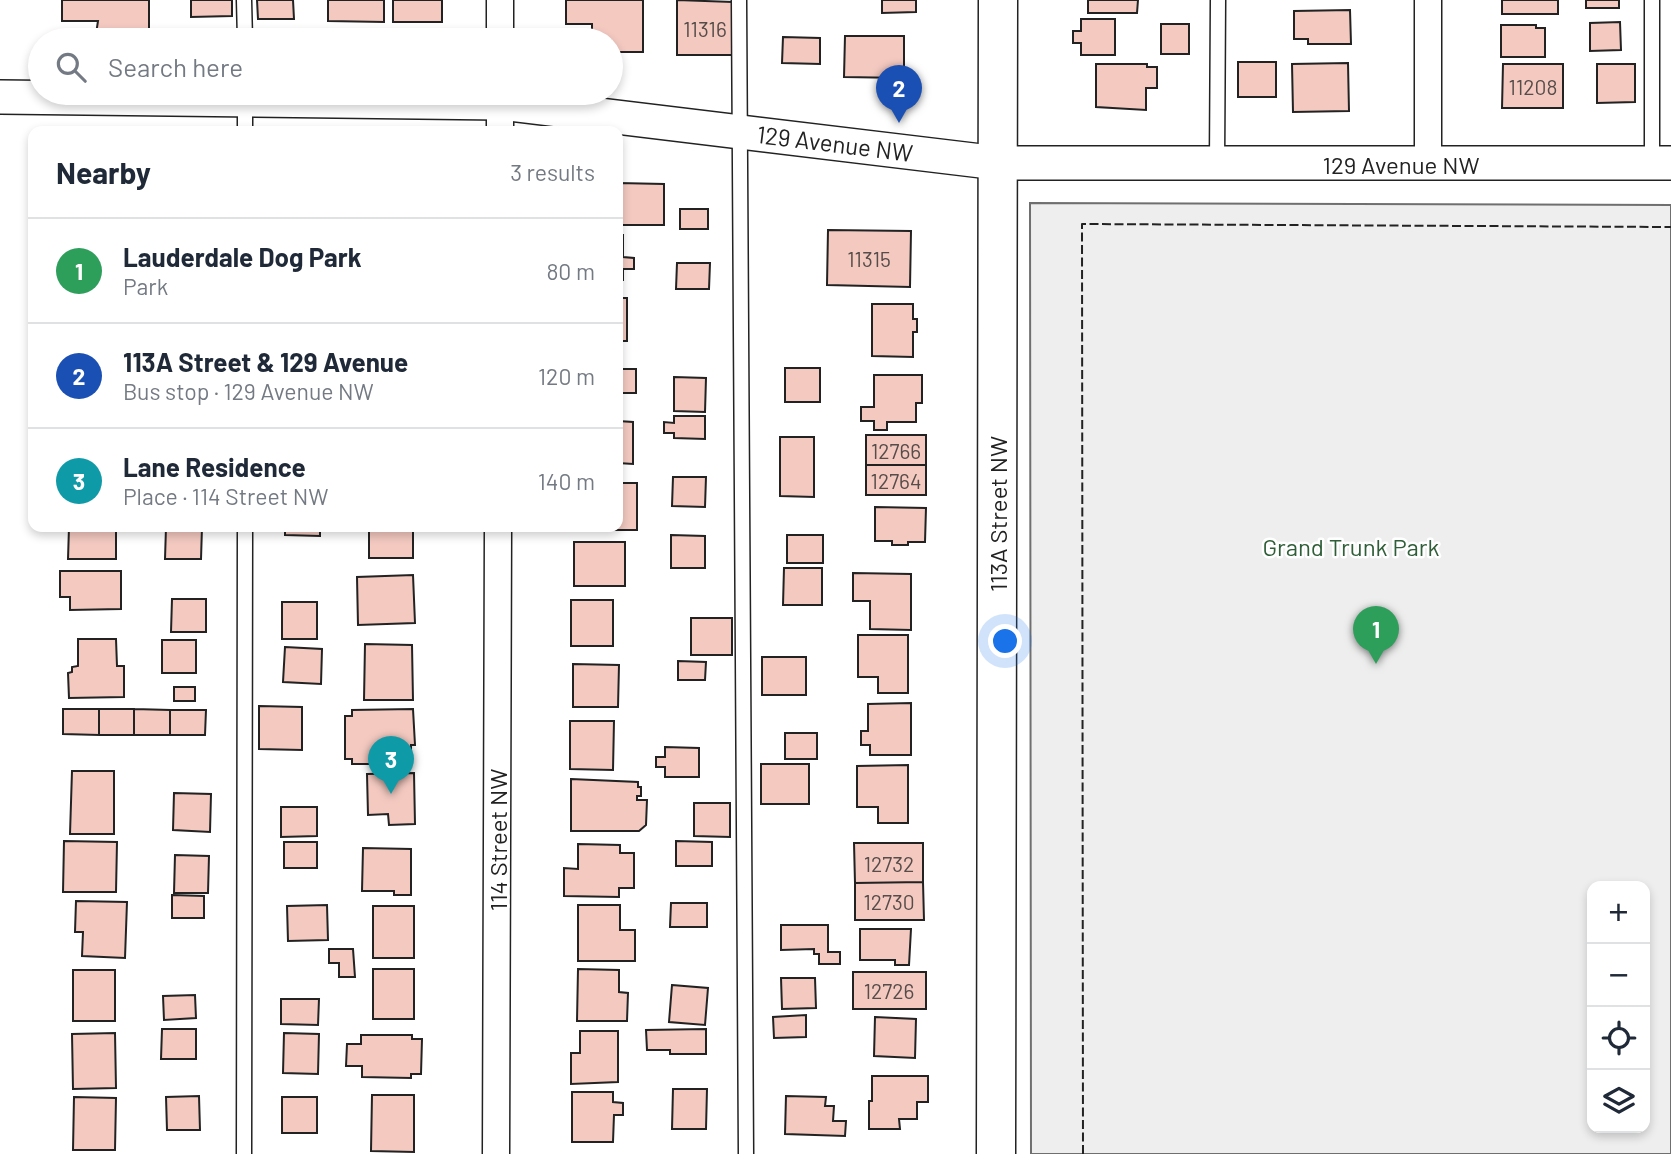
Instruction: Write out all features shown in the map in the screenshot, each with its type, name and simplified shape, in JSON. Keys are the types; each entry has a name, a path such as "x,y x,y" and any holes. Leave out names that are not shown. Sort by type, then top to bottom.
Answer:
{"main road":[{"name":"113A Street NW","path":"996,1154 998,0"}],"street":[{"path":"500,0 500,28"},
{"path":"1428,164 1429,0"},
{"name":"129 Avenue NW","path":"0,97 28,98"},
{"name":"129 Avenue NW","path":"178,105 245,108 500,109 738,130 998,163 1662,163"},
{"name":"114 Street NW","path":"496,1154 498,532"}],"lane":[{"path":"244,0 244,28"},
{"path":"739,0 746,1154"},
{"path":"1217,163 1218,0"},
{"path":"1653,0 1662,163"},
{"path":"244,1154 245,532"}],"green space":[{"name":"Grand Trunk Park","path":"1030,203 1671,205 1671,1154 1031,1154"}],"building":[{"path":"62,0 149,0 149,28 97,28 98,21 62,21"},
{"path":"191,0 232,0 232,16 191,17"},
{"path":"257,0 293,0 294,19 258,19"},
{"path":"328,0 384,0 384,22 328,21"},
{"path":"393,0 442,0 442,22 393,22"},
{"path":"566,0 643,0 643,52 623,52 623,28 592,28 592,24 566,24"},
{"path":"677,0 733,2 732,55 677,55"},
{"path":"882,0 916,0 916,12 882,13"},
{"path":"1088,0 1138,0 1137,13 1088,13"},
{"path":"1502,0 1558,0 1558,14 1502,14"},
{"path":"1586,0 1619,0 1619,8 1586,8"},
{"path":"1350,10 1351,44 1308,44 1308,39 1294,39 1294,11"},
{"path":"1081,19 1115,19 1115,55 1081,55 1081,43 1073,43 1073,31 1081,31"},
{"path":"1620,22 1621,50 1590,51 1590,23"},
{"path":"1161,24 1189,24 1189,54 1161,54"},
{"path":"1501,25 1536,25 1536,28 1545,28 1545,57 1501,57"},
{"path":"845,36 904,36 904,78 844,77"},
{"path":"783,37 820,38 820,64 782,63"},
{"path":"1238,62 1276,62 1276,97 1238,97"},
{"path":"1348,63 1349,111 1293,112 1292,64"},
{"path":"1096,64 1147,64 1147,67 1157,67 1157,88 1146,88 1146,110 1096,107"},
{"path":"1503,64 1563,64 1563,108 1502,108"},
{"path":"1597,64 1635,64 1635,102 1597,103"},
{"path":"623,183 664,184 664,225 623,225"},
{"path":"680,209 708,209 708,229 680,229"},
{"path":"828,230 911,231 910,287 827,285"},
{"path":"623,257 634,258 634,269 623,269"},
{"path":"677,263 710,263 709,289 676,289"},
{"path":"623,298 627,298 627,341 623,341"},
{"path":"872,304 913,304 913,319 917,319 917,332 913,332 913,357 872,356"},
{"path":"785,368 820,368 820,402 785,402"},
{"path":"623,369 636,369 636,393 623,393"},
{"path":"874,375 922,375 922,403 916,403 916,422 887,422 887,430 874,430 874,421 861,421 861,407 874,407"},
{"path":"674,377 706,378 705,412 674,411"},
{"path":"674,416 705,416 705,439 674,438 674,433 664,433 664,422 674,423"},
{"path":"623,421 633,422 633,464 623,463"},
{"path":"866,435 926,435 926,465 866,465"},
{"path":"780,437 814,437 814,497 780,496"},
{"path":"866,465 926,465 926,495 866,495"},
{"path":"673,477 706,477 705,507 672,506"},
{"path":"623,483 637,483 637,530 623,530"},
{"path":"875,507 926,508 925,542 892,545 892,541 875,541"},
{"path":"69,532 116,532 116,559 68,559"},
{"path":"166,532 202,532 201,559 165,559"},
{"path":"285,532 320,532 320,536 285,535"},
{"path":"369,532 413,532 413,558 369,558"},
{"path":"671,535 705,536 705,568 671,568"},
{"path":"787,535 823,535 823,563 787,563"},
{"path":"574,542 625,542 625,586 574,586"},
{"path":"784,568 822,568 822,605 783,605"},
{"path":"60,571 121,571 121,609 70,610 70,597 60,597"},
{"path":"853,573 911,574 911,630 870,629 870,601 853,601"},
{"path":"413,575 415,623 358,625 357,577"},
{"path":"172,599 206,599 206,632 171,632"},
{"path":"571,600 613,600 613,646 571,646"},
{"path":"282,602 317,602 317,639 282,639"},
{"path":"691,618 732,618 732,655 691,655"},
{"path":"858,635 908,635 908,693 878,693 878,677 858,677"},
{"path":"78,639 116,639 117,666 124,666 124,697 69,698 68,673 72,672 72,667 78,666"},
{"path":"162,640 196,640 196,673 162,673"},
{"path":"365,644 412,645 413,700 364,700"},
{"path":"285,647 322,649 321,684 283,682"},
{"path":"762,657 806,657 806,695 762,695"},
{"path":"678,661 706,662 705,680 678,680"},
{"path":"573,664 619,665 618,707 573,707"},
{"path":"174,687 195,687 195,701 174,701"},
{"path":"911,703 911,755 870,755 870,745 861,745 861,731 868,731 868,704"},
{"path":"259,706 302,707 302,750 259,749"},
{"path":"63,709 99,709 99,735 63,734"},
{"path":"99,709 134,709 134,735 99,735"},
{"path":"134,709 170,710 170,735 134,735"},
{"path":"413,709 415,745 411,745 411,764 352,764 352,759 345,759 345,716 352,716 352,710"},
{"path":"170,710 206,710 205,735 170,735"},
{"path":"570,721 614,721 613,770 570,769"},
{"path":"785,733 817,733 817,759 785,759"},
{"path":"665,747 699,748 699,777 665,777 665,767 656,767 656,757 665,757"},
{"path":"761,764 809,764 809,804 761,804"},
{"path":"908,765 908,823 878,823 878,807 857,807 857,766"},
{"path":"72,771 114,771 114,834 70,834"},
{"path":"414,773 415,824 389,825 388,814 368,815 367,774"},
{"path":"571,779 638,782 641,796 637,796 637,800 647,800 646,825 639,831 571,831"},
{"path":"174,793 211,794 210,832 173,830"},
{"path":"694,803 730,803 730,837 694,836"},
{"path":"281,807 317,807 317,836 281,837"},
{"path":"64,841 117,842 116,892 63,892"},
{"path":"676,841 712,842 712,866 676,866"},
{"path":"284,842 317,842 317,868 284,868"},
{"path":"854,843 923,843 923,882 855,883"},
{"path":"578,844 620,845 620,853 634,853 634,888 619,888 619,897 564,896 564,868 578,869"},
{"path":"363,848 411,849 411,895 394,895 394,891 362,891"},
{"path":"175,855 209,856 208,893 174,893"},
{"path":"923,882 924,920 855,920 855,883"},
{"path":"172,895 204,896 204,918 172,918"},
{"path":"76,901 127,902 125,958 82,956 83,932 75,932"},
{"path":"671,903 707,903 707,927 670,927"},
{"path":"327,905 328,940 288,941 287,906"},
{"path":"578,905 620,905 620,930 635,930 635,961 578,961"},
{"path":"373,906 414,906 414,958 373,958"},
{"path":"781,925 828,925 828,952 840,952 840,964 819,964 819,954 814,954 814,949 781,950"},
{"path":"860,929 911,929 909,965 895,965 895,960 860,960"},
{"path":"329,949 353,949 355,977 339,977 339,963 329,963"},
{"path":"373,969 414,969 414,1019 373,1019"},
{"path":"578,969 619,970 619,992 628,993 627,1021 577,1021"},
{"path":"73,970 115,970 115,1021 73,1021"},
{"path":"853,972 926,972 926,1009 853,1009"},
{"path":"781,978 815,978 816,1008 782,1009"},
{"path":"672,985 708,988 705,1025 669,1022"},
{"path":"195,995 196,1018 164,1020 163,996"},
{"path":"281,999 319,999 318,1025 281,1024"},
{"path":"806,1015 806,1037 774,1038 773,1017"},
{"path":"875,1017 916,1019 915,1058 874,1056"},
{"path":"162,1029 196,1029 196,1059 161,1059"},
{"path":"706,1029 706,1054 670,1054 670,1050 647,1050 646,1030"},
{"path":"580,1031 618,1031 618,1082 571,1084 571,1053 580,1053"},
{"path":"115,1033 116,1088 73,1089 72,1034"},
{"path":"284,1033 319,1034 318,1074 283,1073"},
{"path":"361,1035 412,1035 412,1039 422,1039 421,1074 411,1074 411,1078 362,1077 362,1066 346,1066 347,1044 361,1044"},
{"path":"872,1076 928,1076 928,1102 917,1102 917,1119 899,1119 900,1129 869,1129"},
{"path":"673,1089 707,1089 706,1129 672,1129"},
{"path":"572,1092 613,1092 613,1102 623,1103 623,1115 614,1115 613,1142 572,1142"},
{"path":"372,1095 414,1095 414,1152 371,1151"},
{"path":"199,1096 200,1130 167,1130 166,1097"},
{"path":"786,1096 826,1097 825,1106 834,1106 833,1121 846,1121 845,1136 785,1134"},
{"path":"74,1097 116,1098 115,1150 73,1150"},
{"path":"282,1097 317,1097 317,1133 282,1133"}],"fence":[{"path":"1083,1154 1082,224 1671,227"}],"place":[{"name":"113A Street & 129 Avenue","path":"899,123"},
{"name":"Lauderdale Dog Park","path":"1376,664"},
{"name":"Lane Residence","path":"391,794"}]}
